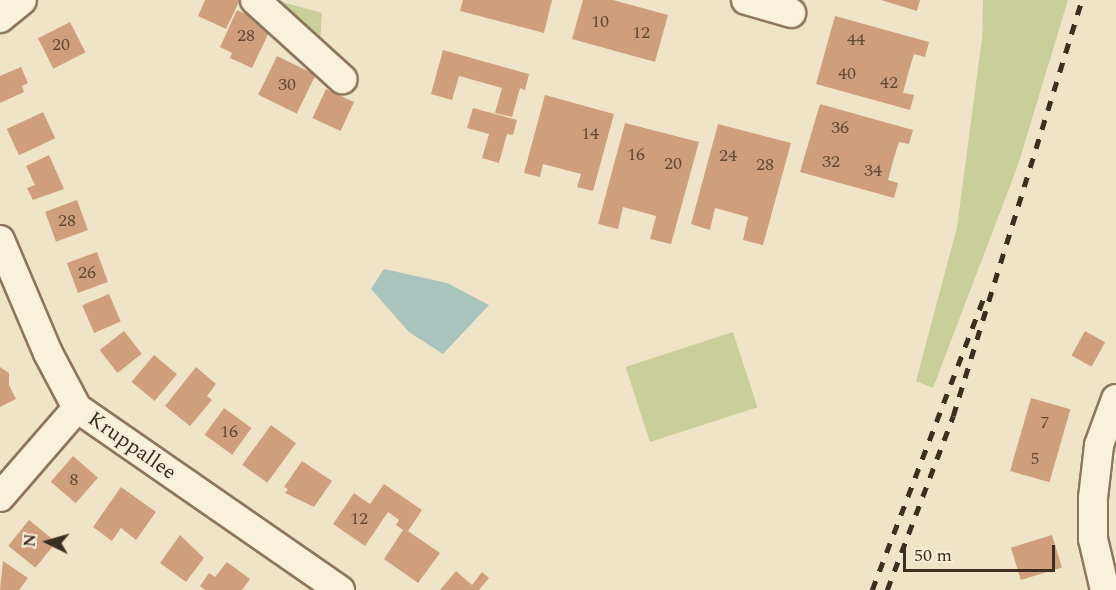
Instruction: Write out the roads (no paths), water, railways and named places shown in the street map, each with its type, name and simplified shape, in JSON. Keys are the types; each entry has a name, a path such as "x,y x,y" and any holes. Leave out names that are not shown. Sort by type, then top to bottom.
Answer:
{"street":[{"path":"0,18 22,0"},
{"path":"255,0 342,79"},
{"path":"746,0 791,13"},
{"name":"Kruppallee","path":"0,240 48,353 77,408 340,590"},
{"path":"1105,590 1093,539 1094,498 1099,446 1116,399"},
{"path":"0,497 77,408"}],"water":[{"path":"384,269 447,283 489,305 443,354 409,332 371,289"}],"railway":[{"path":"887,590 953,416 1082,0"},
{"path":"872,590 984,296"}]}
